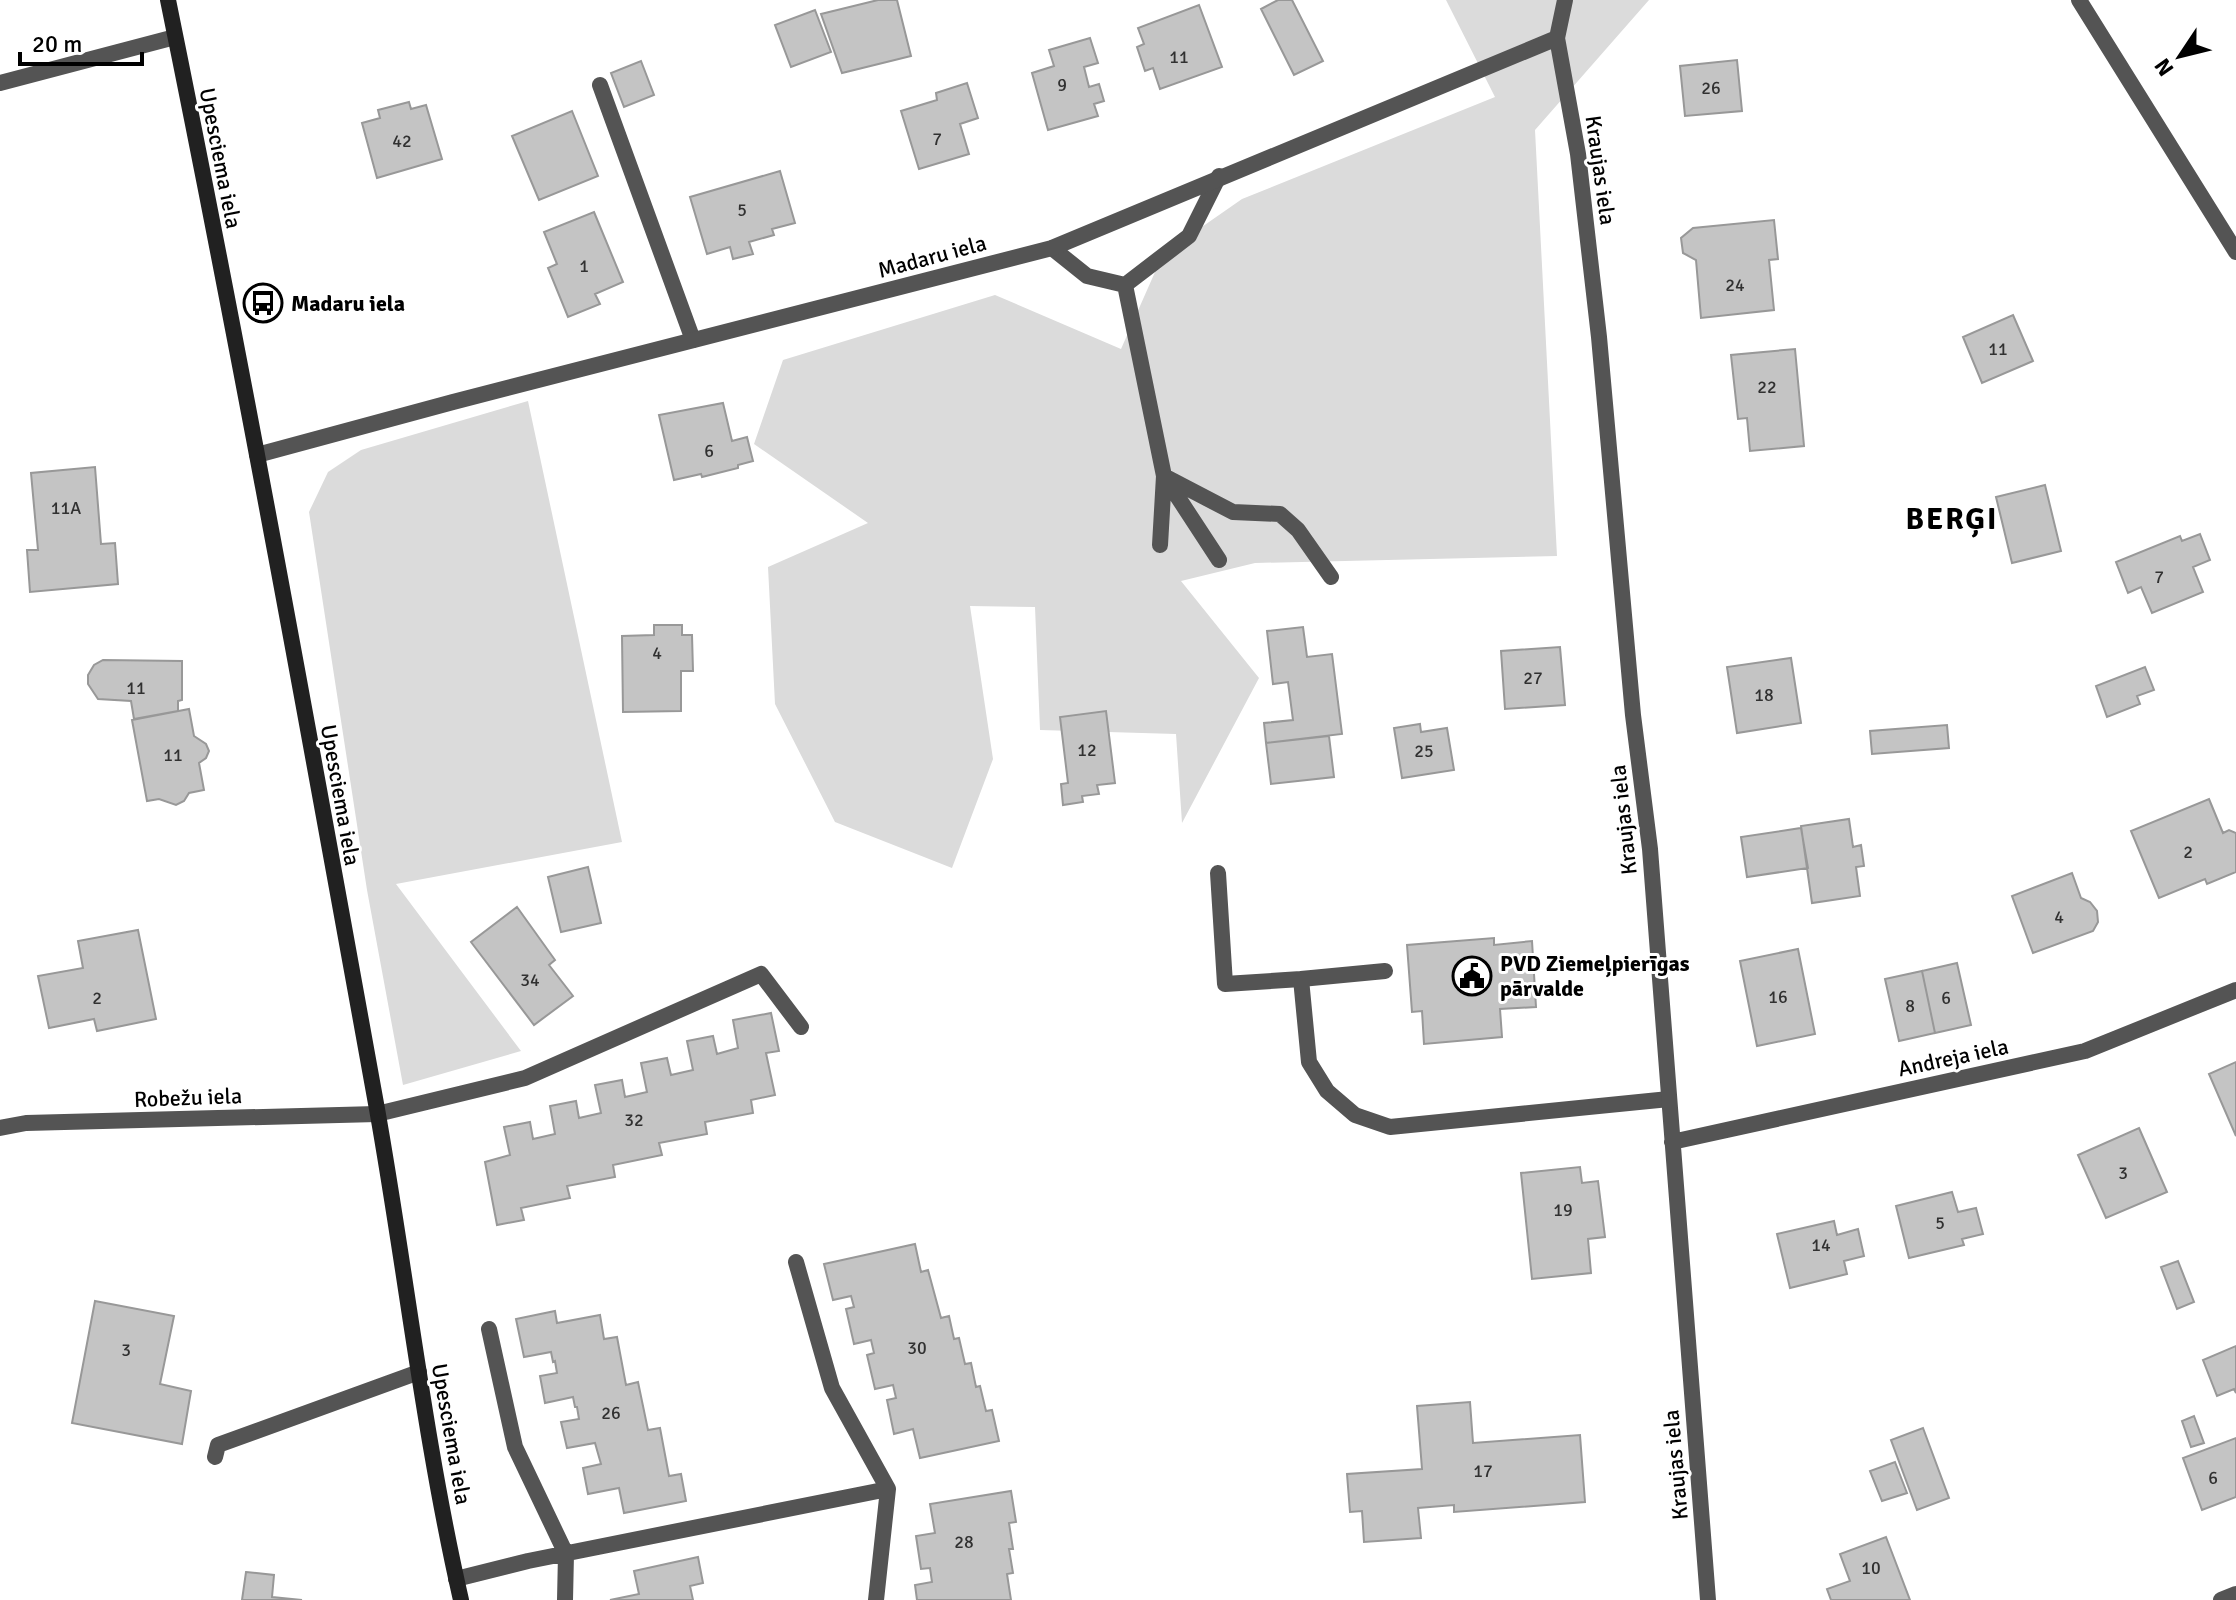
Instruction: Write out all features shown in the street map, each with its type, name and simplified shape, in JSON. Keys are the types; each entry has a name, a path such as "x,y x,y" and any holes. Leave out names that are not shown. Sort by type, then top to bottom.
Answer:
{"main road":[{"name":"Upesciema iela","path":"168,0 257,455 377,1114 419,1372 461,1600"}],"street":[{"path":"1557,38 1565,0"},
{"path":"2079,0 2236,252"},
{"path":"0,83 175,37"},
{"name":"Madaru iela","path":"257,455 1052,248 1557,38"},
{"name":"Kraujas iela","path":"1557,38 1578,154 1599,337 1633,715 1650,849 1708,1600"},
{"path":"600,85 693,340"},
{"path":"1125,285 1189,236 1219,176"},
{"path":"1052,248 1087,276 1125,285"},
{"path":"1125,285 1164,476 1160,545"},
{"path":"1164,476 1219,560"},
{"path":"1164,476 1233,512 1280,514 1298,530 1331,577"},
{"path":"1218,873 1225,984 1385,971"},
{"name":"Robežu iela","path":"0,1128 26,1123 377,1114 525,1078 761,974 801,1027"},
{"path":"1301,979 1309,1062 1327,1091 1355,1115 1390,1127 1669,1099"},
{"name":"Andreja iela","path":"1672,1142 2085,1051 2236,990"},
{"path":"796,1262 832,1388 888,1489 876,1600"},
{"path":"489,1329 515,1447 566,1554 565,1600"},
{"path":"215,1457 218,1445 419,1372"},
{"path":"456,1579 888,1489"},
{"path":"2221,1600 2236,1594"}],"shaded area":[{"path":"1446,0 1649,0 1535,130 1557,556 1255,563 1181,581 1259,678 1182,823 1176,734 1040,730 1035,607 970,606 993,759 952,868 835,822 775,704 768,567 868,523 754,444 783,360 995,295 1121,349 1163,254 1242,199 1495,97"},
{"path":"528,401 622,842 396,884 521,1051 403,1085 367,890 309,512 328,472 361,450"}],"building":[{"path":"878,0 897,0 911,56 842,73 821,14"},
{"path":"1278,0 1292,0 1323,61 1294,75 1261,9"},
{"path":"1199,5 1222,67 1160,89 1153,68 1145,71 1137,47 1144,44 1138,28"},
{"path":"815,10 831,52 791,67 775,25"},
{"path":"1090,38 1098,63 1084,67 1089,87 1099,84 1104,101 1094,104 1098,116 1048,130 1032,73 1054,66 1049,50"},
{"path":"1737,60 1742,111 1685,116 1680,66"},
{"path":"641,61 654,95 624,107 611,73"},
{"path":"967,83 978,118 960,124 969,154 919,169 901,111 937,100 936,93"},
{"path":"409,102 411,109 426,105 442,159 377,178 362,123 380,118 378,110"},
{"path":"572,111 598,176 539,200 512,136"},
{"path":"780,171 795,223 772,229 774,235 749,242 753,254 733,259 730,247 707,254 690,197"},
{"path":"594,212 623,282 595,294 600,304 568,317 548,268 557,264 544,232"},
{"path":"1774,220 1778,259 1769,260 1774,310 1701,318 1696,260 1683,253 1681,238 1693,228"},
{"path":"2013,315 2033,361 1982,383 1963,337"},
{"path":"1795,349 1804,446 1750,451 1747,418 1738,419 1731,355"},
{"path":"723,403 732,441 747,437 753,461 702,477 701,474 674,480 659,415"},
{"path":"95,467 101,544 115,543 118,584 30,592 27,550 38,550 31,473"},
{"path":"2045,485 2061,551 2012,563 1996,497"},
{"path":"2200,534 2210,560 2193,567 2203,592 2152,613 2141,587 2128,593 2116,562 2180,536 2182,541"},
{"path":"654,625 682,625 682,635 692,635 693,671 681,671 681,711 623,712 622,636 654,635"},
{"path":"1303,627 1307,657 1332,654 1342,734 1266,743 1264,723 1293,720 1288,682 1273,684 1267,631"},
{"path":"1560,647 1565,705 1505,709 1501,651"},
{"path":"1791,658 1801,723 1737,733 1727,667"},
{"path":"103,660 182,661 182,700 178,701 178,711 134,719 131,701 98,699 88,684 88,675 94,665"},
{"path":"2145,667 2154,690 2137,696 2140,704 2107,717 2096,686"},
{"path":"189,709 194,736 206,744 209,751 199,763 204,790 189,793 184,801 176,805 159,799 147,801 132,720"},
{"path":"1106,711 1115,783 1097,785 1099,794 1082,796 1083,802 1063,805 1061,784 1068,783 1060,717"},
{"path":"1420,724 1421,732 1447,728 1454,770 1402,778 1394,728"},
{"path":"1947,725 1949,748 1872,754 1870,731"},
{"path":"1329,736 1334,777 1271,784 1266,743"},
{"path":"2209,799 2223,833 2229,830 2236,833 2236,872 2207,884 2205,879 2159,898 2131,831"},
{"path":"1849,819 1853,847 1861,845 1864,866 1856,867 1860,896 1812,903 1801,826"},
{"path":"1801,828 1808,868 1747,877 1741,837"},
{"path":"588,867 601,923 561,932 548,877"},
{"path":"2072,873 2081,898 2090,902 2097,911 2098,922 2093,931 2033,953 2012,896"},
{"path":"517,907 555,960 549,965 573,996 534,1025 471,942"},
{"path":"138,930 156,1019 97,1031 94,1019 49,1028 38,976 83,968 78,941"},
{"name":"PVD Ziemeļpierīgas pārvalde","path":"1494,938 1494,945 1532,941 1536,1007 1500,1009 1502,1037 1424,1044 1422,1011 1412,1012 1407,945"},
{"path":"1798,949 1815,1034 1757,1046 1740,961"},
{"path":"1957,963 1971,1025 1935,1033 1922,971"},
{"path":"1922,971 1935,1033 1899,1041 1885,979"},
{"path":"771,1013 779,1051 766,1053 775,1095 751,1100 753,1113 705,1122 707,1134 659,1143 662,1155 613,1165 615,1177 567,1186 570,1198 521,1208 524,1220 497,1225 485,1162 510,1155 504,1127 530,1122 533,1139 555,1134 550,1106 576,1101 579,1118 601,1113 595,1085 622,1080 625,1097 647,1092 641,1063 667,1058 671,1075 693,1070 687,1041 713,1036 717,1054 738,1048 733,1020"},
{"path":"2236,1062 2236,1136 2209,1074"},
{"path":"2139,1128 2167,1192 2106,1218 2078,1155"},
{"path":"1580,1167 1582,1183 1598,1181 1605,1237 1588,1239 1591,1273 1532,1279 1521,1173"},
{"path":"1952,1192 1958,1212 1976,1208 1983,1234 1962,1239 1964,1245 1909,1258 1896,1206"},
{"path":"1834,1221 1837,1235 1858,1229 1864,1256 1844,1261 1847,1274 1790,1288 1777,1234"},
{"path":"915,1244 921,1272 928,1270 941,1318 949,1316 954,1339 959,1338 965,1364 971,1363 986,1411 992,1410 999,1441 920,1458 913,1429 894,1434 887,1400 896,1398 893,1385 875,1389 867,1355 874,1353 871,1340 854,1344 846,1309 854,1307 851,1296 833,1300 824,1264"},
{"path":"2178,1261 2194,1302 2177,1309 2161,1267"},
{"path":"95,1301 174,1316 160,1384 191,1391 182,1444 72,1423"},
{"path":"555,1311 557,1323 600,1315 604,1339 617,1337 626,1385 638,1382 648,1430 660,1428 669,1476 681,1474 686,1501 624,1513 619,1488 588,1494 583,1468 601,1464 595,1443 567,1448 561,1422 579,1419 577,1407 573,1397 545,1403 540,1376 557,1373 555,1361 551,1352 524,1357 516,1319"},
{"path":"2236,1346 2236,1393 2234,1389 2217,1396 2203,1360"},
{"path":"1470,1402 1473,1443 1580,1435 1585,1502 1454,1512 1454,1505 1418,1508 1421,1538 1364,1542 1362,1511 1350,1512 1347,1474 1422,1469 1417,1406"},
{"path":"2194,1416 2204,1443 2191,1447 2182,1421"},
{"path":"1923,1428 1949,1498 1917,1510 1891,1440"},
{"path":"2236,1438 2236,1497 2202,1510 2183,1458"},
{"path":"1895,1462 1907,1493 1882,1501 1870,1471"},
{"path":"1011,1491 1016,1522 1009,1523 1013,1573 1007,1574 1011,1600 917,1600 915,1585 932,1582 930,1568 921,1569 916,1536 935,1533 930,1504"},
{"path":"1886,1537 1910,1600 1831,1600 1827,1589 1850,1581 1840,1554"},
{"path":"698,1557 703,1583 690,1586 693,1600 610,1600 639,1594 634,1571"},
{"path":"246,1572 274,1575 272,1597 302,1600 242,1600"}],"place":[{"name":"Madaru iela","path":"263,303"},
{"name":"PVD Ziemeļpierīgas pārvalde","path":"1472,976"}],"district":[{"name":"BERĢI","path":"1952,519"}]}
